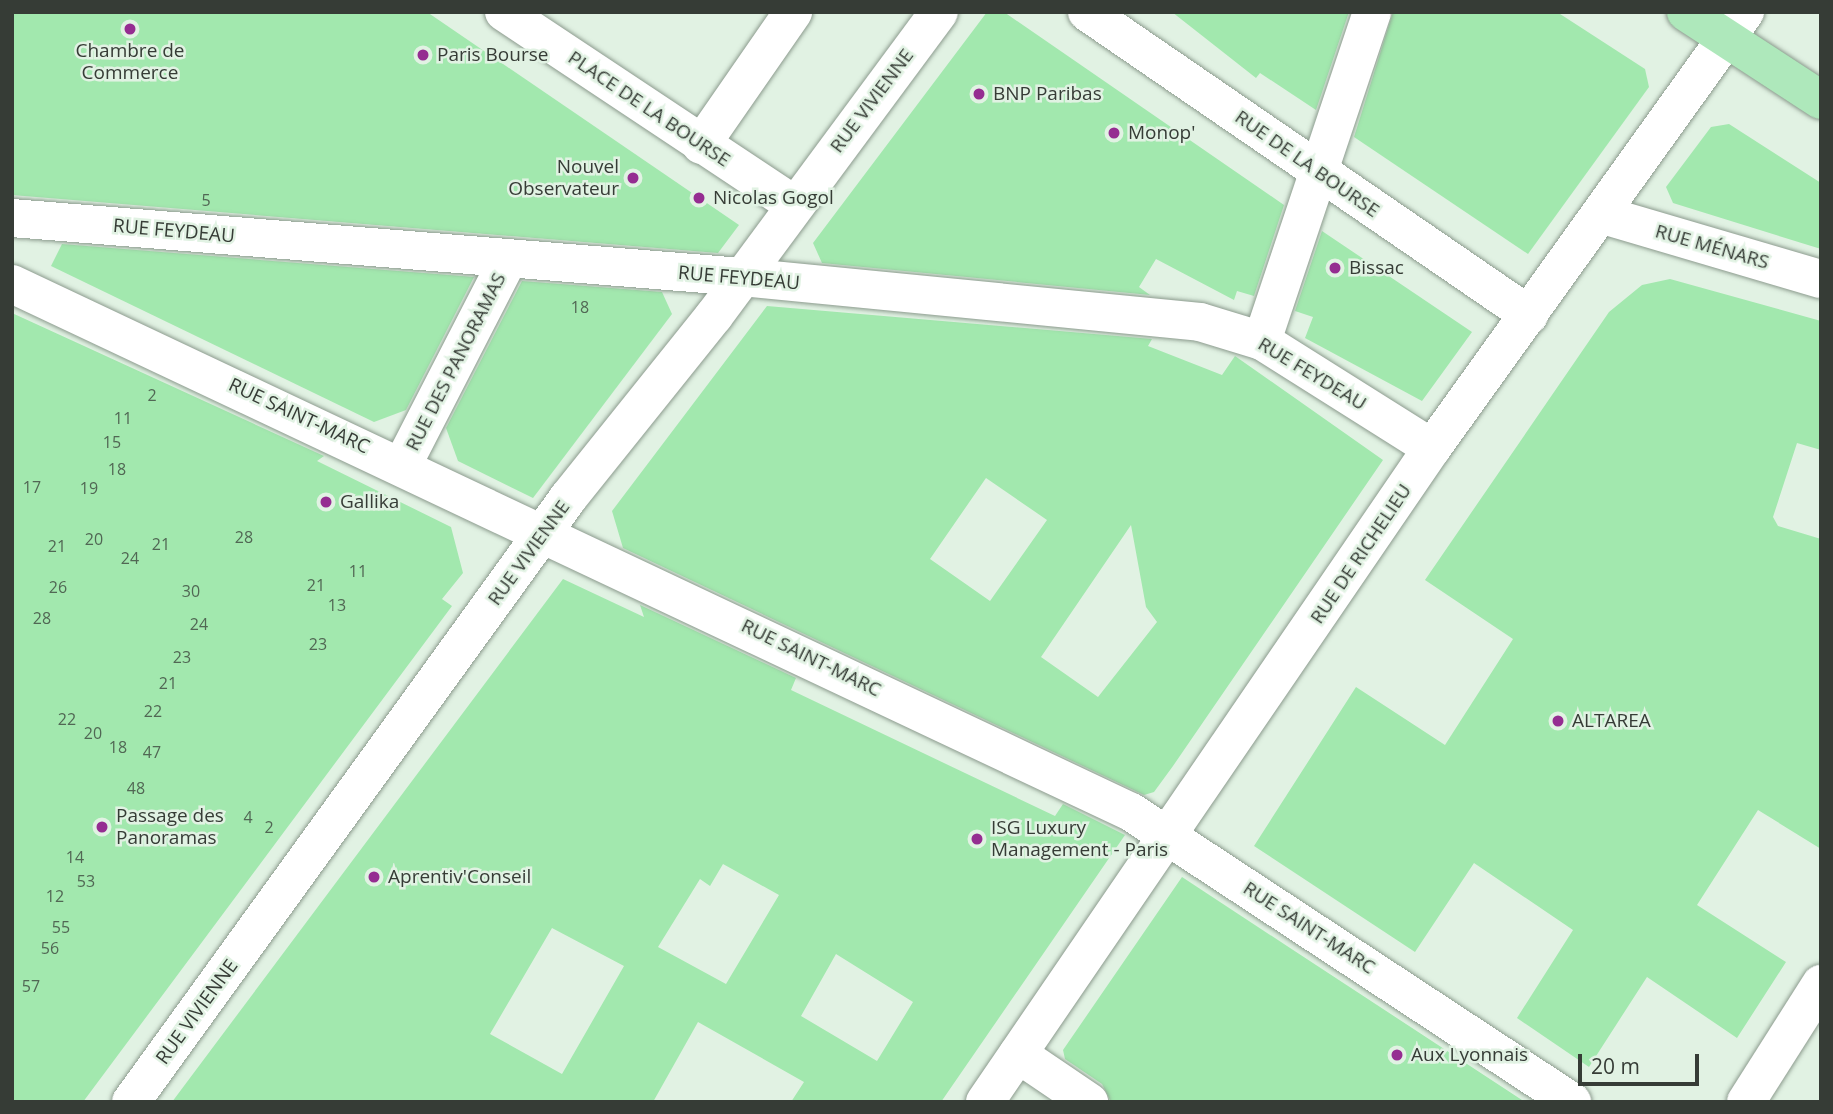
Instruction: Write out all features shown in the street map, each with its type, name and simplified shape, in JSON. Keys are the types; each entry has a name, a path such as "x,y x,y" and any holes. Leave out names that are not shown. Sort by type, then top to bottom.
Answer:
{"main road":[{"path":"1686,12 1735,25 1821,100"}],"street":[{"name":"PLACE DE LA BOURSE","path":"504,12 794,205"},
{"path":"701,145 793,12"},
{"name":"RUE VIVIENNE","path":"131,1102 545,531 742,277 939,12"},
{"name":"RUE DE LA BOURSE","path":"1087,12 1529,316"},
{"path":"1262,341 1371,12"},
{"name":"RUE DE RICHELIEU","path":"985,1102 1432,448 1603,215 1735,25"},
{"name":"RUE MÉNARS","path":"1603,215 1821,279"},
{"name":"RUE FEYDEAU","path":"12,218 742,277 1200,322 1262,341 1432,448"},
{"name":"RUE DES PANORAMAS","path":"403,464 508,260"},
{"name":"RUE SAINT-MARC","path":"12,284 545,531 1169,835 1572,1102"},
{"path":"1746,1102 1821,984"},
{"path":"1018,1054 1089,1102"}],"building":[{"path":"12,12 427,12 739,225 718,253 12,195"},
{"path":"987,12 1004,12 1284,205 1254,296 1237,291 1234,300 1156,259 1139,287 1150,295 822,263 813,243"},
{"path":"1172,12 1349,12 1316,110 1260,73 1256,78"},
{"path":"1393,12 1557,12 1645,69 1649,87 1528,254 1354,137"},
{"path":"1729,124 1821,183 1821,249 1673,203 1666,187 1711,127"},
{"path":"1322,231 1472,332 1422,401 1305,338 1313,317 1295,311"},
{"path":"62,244 474,277 406,410 374,422 51,266"},
{"path":"1670,279 1821,321 1821,450 1797,443 1773,517 1778,526 1821,539 1821,849 1758,810 1697,905 1786,962 1737,1038 1647,977 1589,1067 1517,1018 1573,930 1474,863 1415,952 1254,846 1356,687 1445,745 1513,639 1425,580 1609,312 1642,285"},
{"path":"522,281 662,292 672,314 533,498 458,461 446,428"},
{"path":"767,306 1152,339 1148,346 1222,375 1235,356 1383,460 1173,766 1154,792 1144,795 623,548 612,511","holes":["986,478 1047,520 990,601 930,559","1131,525 1146,607 1157,622 1098,697 1041,657"]},
{"path":"12,313 324,456 317,461 451,527 463,573 442,599 452,606 83,1102 12,1102"},
{"path":"563,579 644,617 640,605 796,678 791,690 1055,816 1063,804 1125,835 941,1102 791,1102 804,1082 698,1022 653,1102 172,1102","holes":["723,864 779,895 726,984 658,947 700,879 710,886","552,928 624,966 562,1074 490,1034","836,954 913,1002 877,1061 801,1016"]},
{"path":"1182,877 1525,1102 1111,1102 1102,1084 1065,1059 1063,1050"}],"place":[{"name":"Chambre de Commerce","path":"130,29"},
{"name":"Paris Bourse","path":"423,55"},
{"name":"BNP Paribas","path":"979,94"},
{"name":"Monop'","path":"1114,133"},
{"name":"Nouvel Observateur","path":"633,178"},
{"name":"Nicolas Gogol","path":"699,198"},
{"name":"Bissac","path":"1335,268"},
{"name":"Gallika","path":"326,502"},
{"name":"ALTAREA","path":"1558,721"},
{"name":"Passage des Panoramas","path":"102,827"},
{"name":"ISG Luxury Management - Paris","path":"977,839"},
{"name":"Aprentiv'Conseil","path":"374,877"},
{"name":"Aux Lyonnais","path":"1397,1055"}]}
